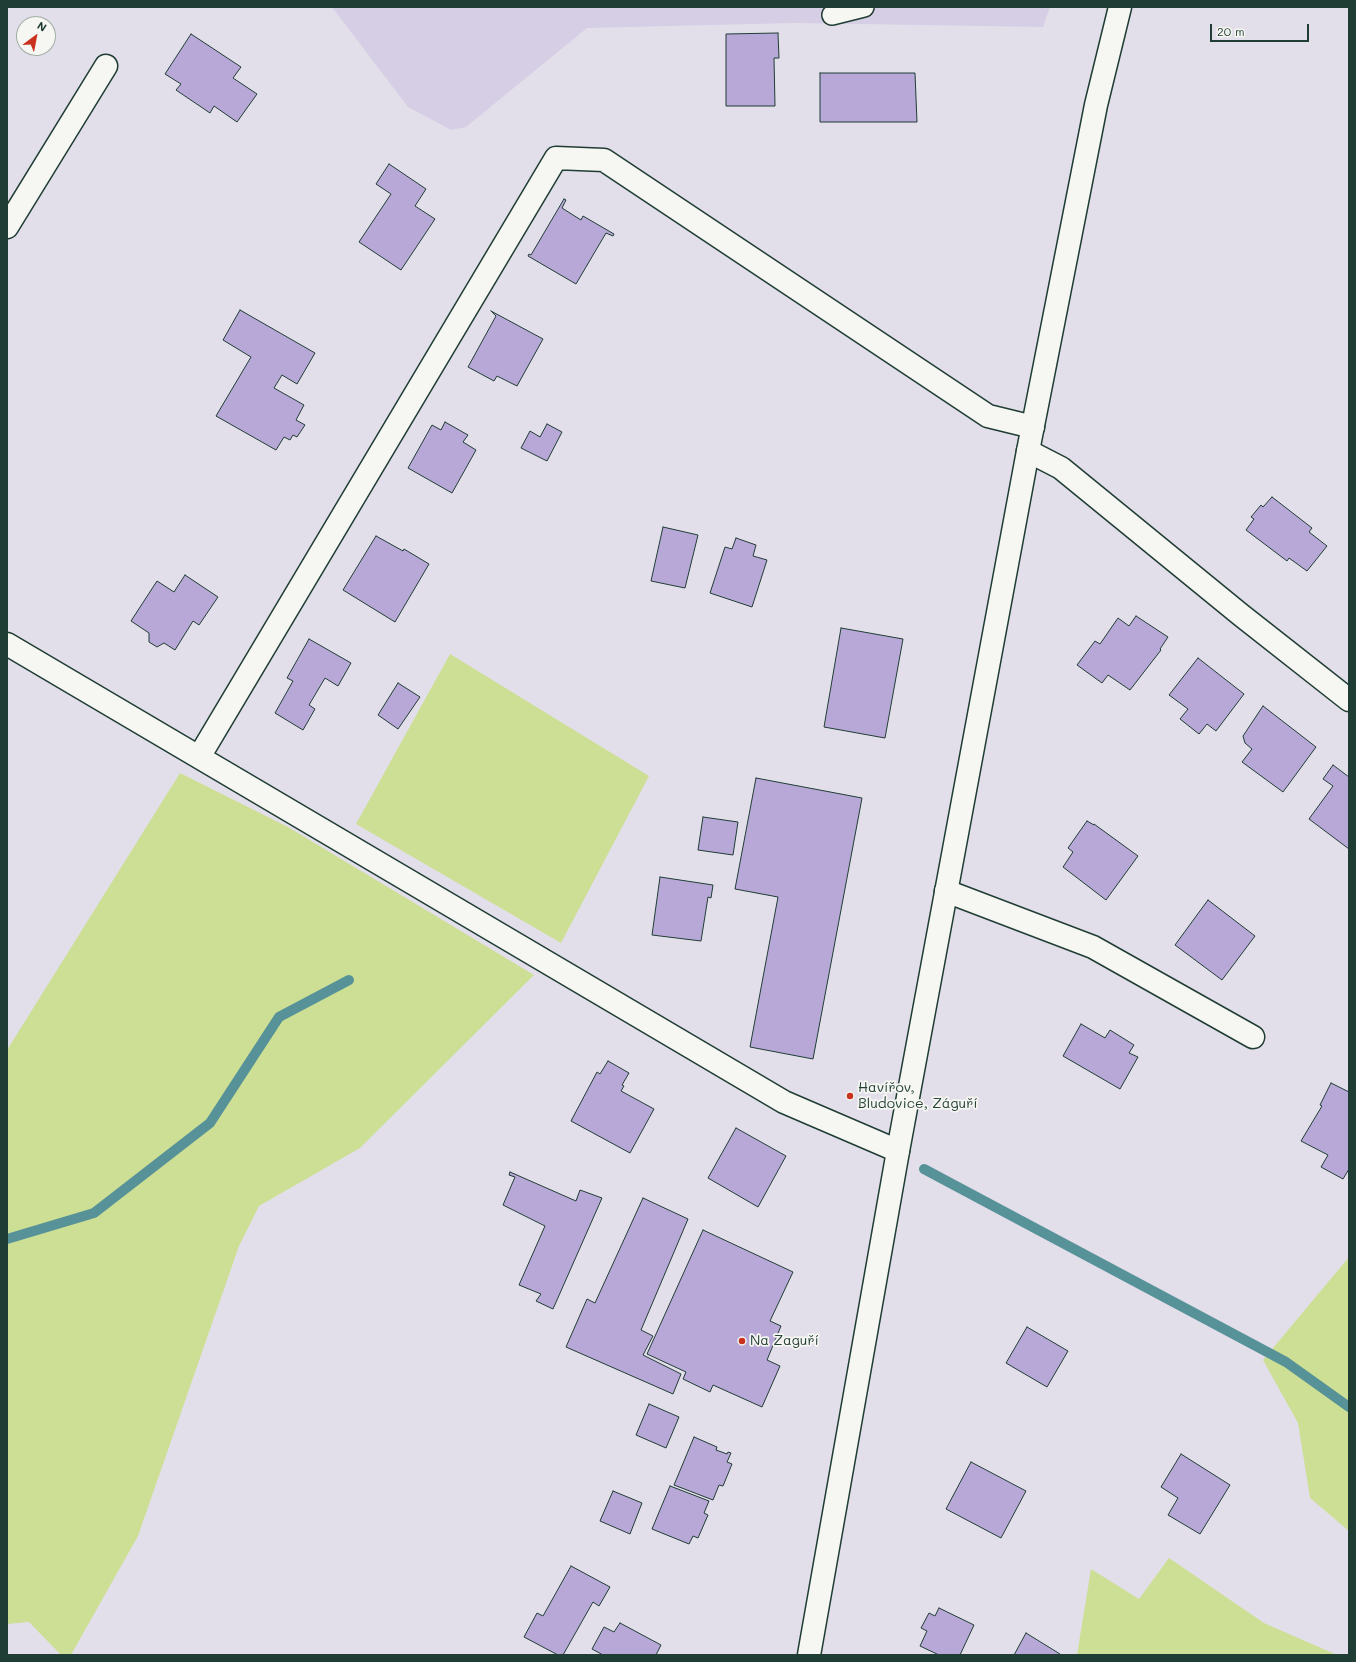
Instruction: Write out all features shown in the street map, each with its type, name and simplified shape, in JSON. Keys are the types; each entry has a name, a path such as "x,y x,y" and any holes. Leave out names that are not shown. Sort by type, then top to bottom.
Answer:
{"street":[{"path":"809,1655 898,1151 1032,427 1094,113 1120,7"},
{"path":"7,227 106,66"},
{"path":"199,757 556,158 604,160 988,416 1032,427"},
{"path":"1028,452 1061,468 1349,700"},
{"path":"7,644 784,1102 898,1151"},
{"path":"946,891 1093,947 1254,1037"}],"lane":[{"path":"832,15 864,7"}],"shaded area":[{"path":"332,7 1050,7 1043,27 795,23 587,28 466,127 451,130 408,107"}],"green space":[{"path":"450,654 649,776 561,943 356,824"},
{"path":"180,773 288,827 534,975 360,1148 259,1206 239,1246 138,1536 71,1655 61,1655 29,1622 7,1624 7,1050"},
{"path":"1349,1257 1349,1531 1310,1498 1298,1423 1263,1360"},
{"path":"1169,1558 1264,1623 1337,1655 1077,1655 1091,1569 1139,1599"}],"building":[{"path":"778,33 779,58 774,58 775,106 726,106 726,34"},
{"path":"191,34 241,67 233,78 257,94 237,122 214,106 210,113 176,90 181,84 165,74"},
{"path":"820,73 915,73 917,122 820,122"},
{"path":"389,164 426,189 415,206 435,219 401,270 359,242 391,194 376,184"},
{"path":"564,199 566,200 562,208 581,220 583,216 614,234 613,236 606,233 576,284 528,256 529,254 531,255"},
{"path":"240,310 315,353 297,384 282,375 274,388 304,405 296,420 305,425 297,437 293,435 290,440 284,437 276,450 216,416 251,357 223,340"},
{"path":"491,311 543,339 517,386 497,376 494,381 468,367 496,316"},
{"path":"445,422 468,435 463,442 476,450 452,493 408,468 432,425 441,430"},
{"path":"547,424 562,432 547,461 521,448 530,431 540,437"},
{"path":"1272,497 1312,528 1309,532 1327,546 1307,571 1289,558 1287,561 1246,530 1254,519 1251,517 1261,505 1263,507"},
{"path":"663,527 698,535 685,588 651,581"},
{"path":"376,536 403,551 404,549 429,564 395,622 343,590"},
{"path":"736,538 756,545 753,556 767,560 752,607 710,593 725,547 732,549"},
{"path":"185,575 218,597 199,625 193,621 175,650 164,643 157,647 149,642 149,633 131,621 157,581 174,592"},
{"path":"1136,616 1168,637 1160,649 1161,650 1130,690 1108,675 1102,683 1077,665 1095,641 1100,644 1118,618 1129,626"},
{"path":"841,628 903,639 885,738 824,727"},
{"path":"309,639 351,663 338,686 325,678 309,705 315,709 303,730 275,713 293,681 287,678"},
{"path":"1198,658 1244,694 1216,731 1207,724 1199,734 1180,719 1188,709 1169,695"},
{"path":"398,683 420,697 398,729 378,715"},
{"path":"1263,706 1316,747 1283,792 1242,762 1252,749 1245,743 1243,736"},
{"path":"1333,765 1349,777 1349,849 1309,819 1333,786 1323,779"},
{"path":"756,778 862,798 813,1059 750,1047 778,897 735,889"},
{"path":"703,817 738,822 733,855 698,850"},
{"path":"1087,821 1094,824 1138,856 1106,900 1063,867 1073,852 1068,848"},
{"path":"660,877 713,885 711,898 708,897 701,941 652,935"},
{"path":"1208,900 1255,936 1222,980 1175,945"},
{"path":"1081,1024 1105,1038 1110,1030 1134,1045 1129,1053 1138,1057 1120,1089 1063,1056"},
{"path":"608,1061 629,1073 622,1085 624,1086 621,1091 654,1109 630,1153 571,1121 597,1072 600,1074"},
{"path":"1331,1083 1349,1092 1349,1169 1343,1179 1321,1167 1328,1155 1301,1141 1322,1106 1320,1105"},
{"path":"736,1128 786,1156 758,1207 708,1178"},
{"path":"510,1172 576,1201 580,1190 602,1198 553,1309 536,1301 541,1294 519,1285 545,1226 503,1205 515,1177 509,1175"},
{"path":"643,1198 688,1219 641,1330 653,1336 643,1355 681,1374 673,1394 566,1347 587,1299 595,1303"},
{"path":"703,1230 793,1272 770,1321 781,1326 767,1360 780,1366 762,1407 713,1385 710,1392 683,1379 686,1372 647,1354"},
{"path":"1027,1327 1068,1351 1047,1387 1006,1363"},
{"path":"649,1404 679,1417 666,1448 636,1435"},
{"path":"694,1437 717,1447 716,1450 727,1454 728,1452 731,1453 727,1462 732,1464 723,1486 719,1485 713,1500 674,1485"},
{"path":"1181,1454 1230,1485 1200,1534 1168,1515 1178,1498 1161,1487"},
{"path":"971,1462 1026,1491 1001,1538 946,1509"},
{"path":"670,1486 709,1501 704,1513 708,1515 698,1538 693,1536 689,1544 652,1529"},
{"path":"613,1491 642,1503 630,1534 600,1521"},
{"path":"571,1566 610,1587 599,1606 593,1602 563,1655 558,1655 524,1637 537,1613 543,1616"},
{"path":"939,1608 974,1625 960,1655 939,1655 920,1646 927,1631 921,1628 929,1613 935,1616"},
{"path":"620,1623 661,1645 656,1655 603,1655 592,1649 604,1627 614,1632"},
{"path":"1026,1633 1060,1654 1014,1655"}],"waterway":[{"path":"7,1239 94,1213 210,1123 279,1017 349,980"},
{"path":"924,1169 1286,1362 1349,1407"}],"place":[{"name":"Havířov, Bludovice, Záguří","path":"850,1096"},
{"name":"Na Zaguří","path":"742,1341"}]}
